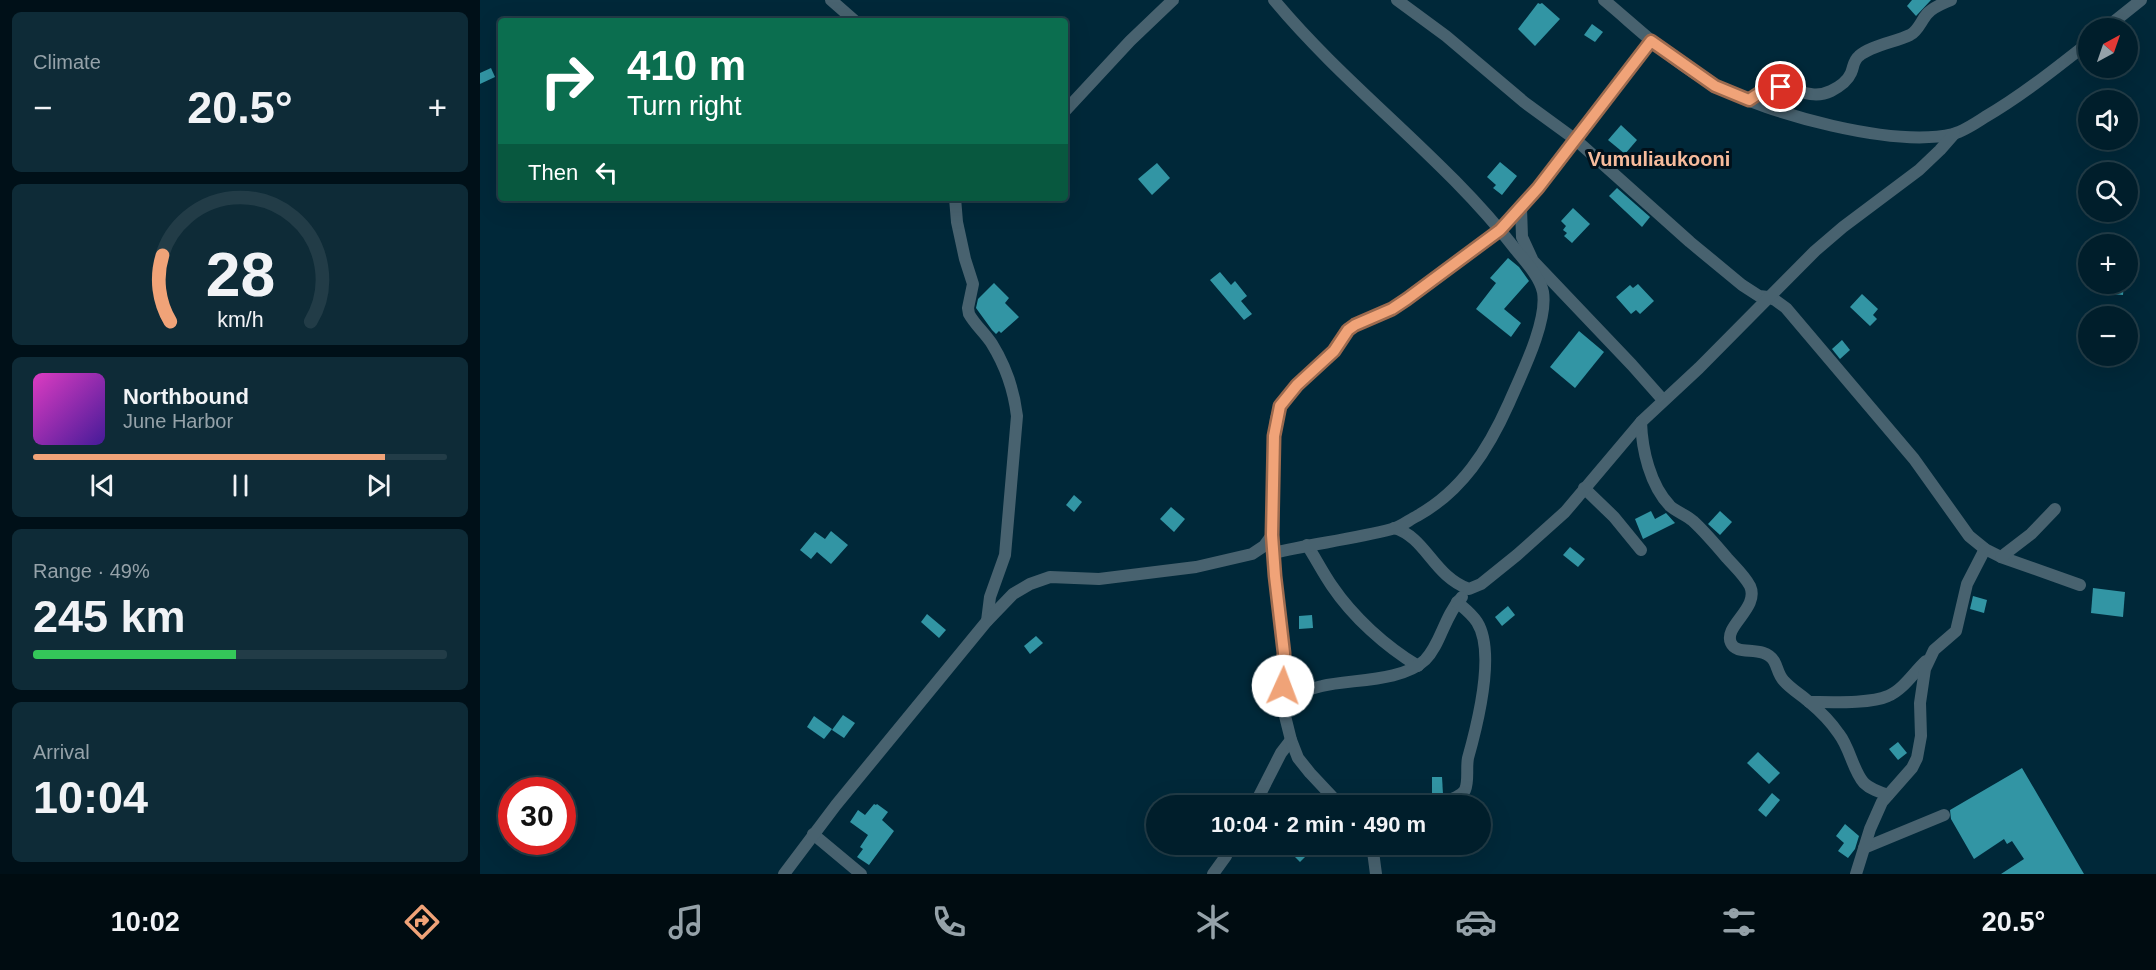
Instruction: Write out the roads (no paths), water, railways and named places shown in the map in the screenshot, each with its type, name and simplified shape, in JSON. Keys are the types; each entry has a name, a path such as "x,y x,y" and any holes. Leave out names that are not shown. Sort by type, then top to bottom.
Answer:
{"street":[{"path":"831,0 852,18"},
{"path":"1068,108 1130,40 1173,0"},
{"path":"1273,553 1394,528 1437,505 1458,487 1475,466 1504,415 1534,342 1543,304 1543,290 1523,259 1500,230 1419,144 1317,48 1274,0"},
{"path":"1397,0 1459,46 1524,102 1576,140 1731,277 1754,294 1768,297 1786,308 1821,347 1929,479 1964,529 1985,549 2001,557 2080,585"},
{"path":"1605,0 1651,41 1715,86 1749,100 1809,120 1867,133 1911,136 1954,134"},
{"path":"1749,100 1757,93 1773,87 1790,88 1814,94 1831,91 1850,75 1855,59 1862,53 1911,35 1933,8 1951,0"},
{"path":"2118,18 2141,0"},
{"path":"1331,795 1298,758 1291,740 1282,699 1284,653 1272,535 1276,418 1286,397 1334,351 1348,330 1400,304 1500,230 1521,208 1576,140 1651,41"},
{"path":"1282,699 1323,686 1396,674 1418,666 1433,649 1449,614 1469,589 1481,584 1565,512 1641,422 1843,226 1919,170 1954,134 2002,107 2078,50"},
{"path":"955,201 959,231 973,284 969,314 999,356 1015,399 1017,416 1005,555 990,597 987,621"},
{"path":"1521,208 1522,237 1533,261 1632,364 1663,400"},
{"path":"1641,422 1645,455 1666,501 1703,531 1741,573 1752,591 1750,602 1732,632 1731,644 1739,650 1764,651 1774,662 1782,679 1809,702 1840,735 1849,749 1863,782 1874,790 1888,795"},
{"path":"1584,488 1614,517 1641,550"},
{"path":"2001,557 2020,544 2055,509"},
{"path":"1394,528 1405,531 1446,576 1457,585 1469,589"},
{"path":"784,874 813,834 987,621 1013,594 1030,584 1050,577 1099,579 1196,567 1252,554 1264,546 1272,535"},
{"path":"1307,545 1331,585 1347,605 1391,647 1418,666"},
{"path":"1809,702 1886,698 1897,690 1934,650 1956,632 1967,584 1985,549"},
{"path":"1457,602 1478,623 1482,635 1484,681 1476,729 1467,762 1466,785 1464,792 1460,795"},
{"path":"1856,874 1876,814 1888,795 1912,768 1917,758 1921,736 1921,686 1929,658"},
{"path":"1260,795 1281,753 1291,740"},
{"path":"1864,848 1944,815"},
{"path":"813,834 861,874"},
{"path":"1213,874 1226,855"},
{"path":"1373,855 1376,874"}],"district":[{"name":"Vumuliaukooni","path":"1659,159"}]}
